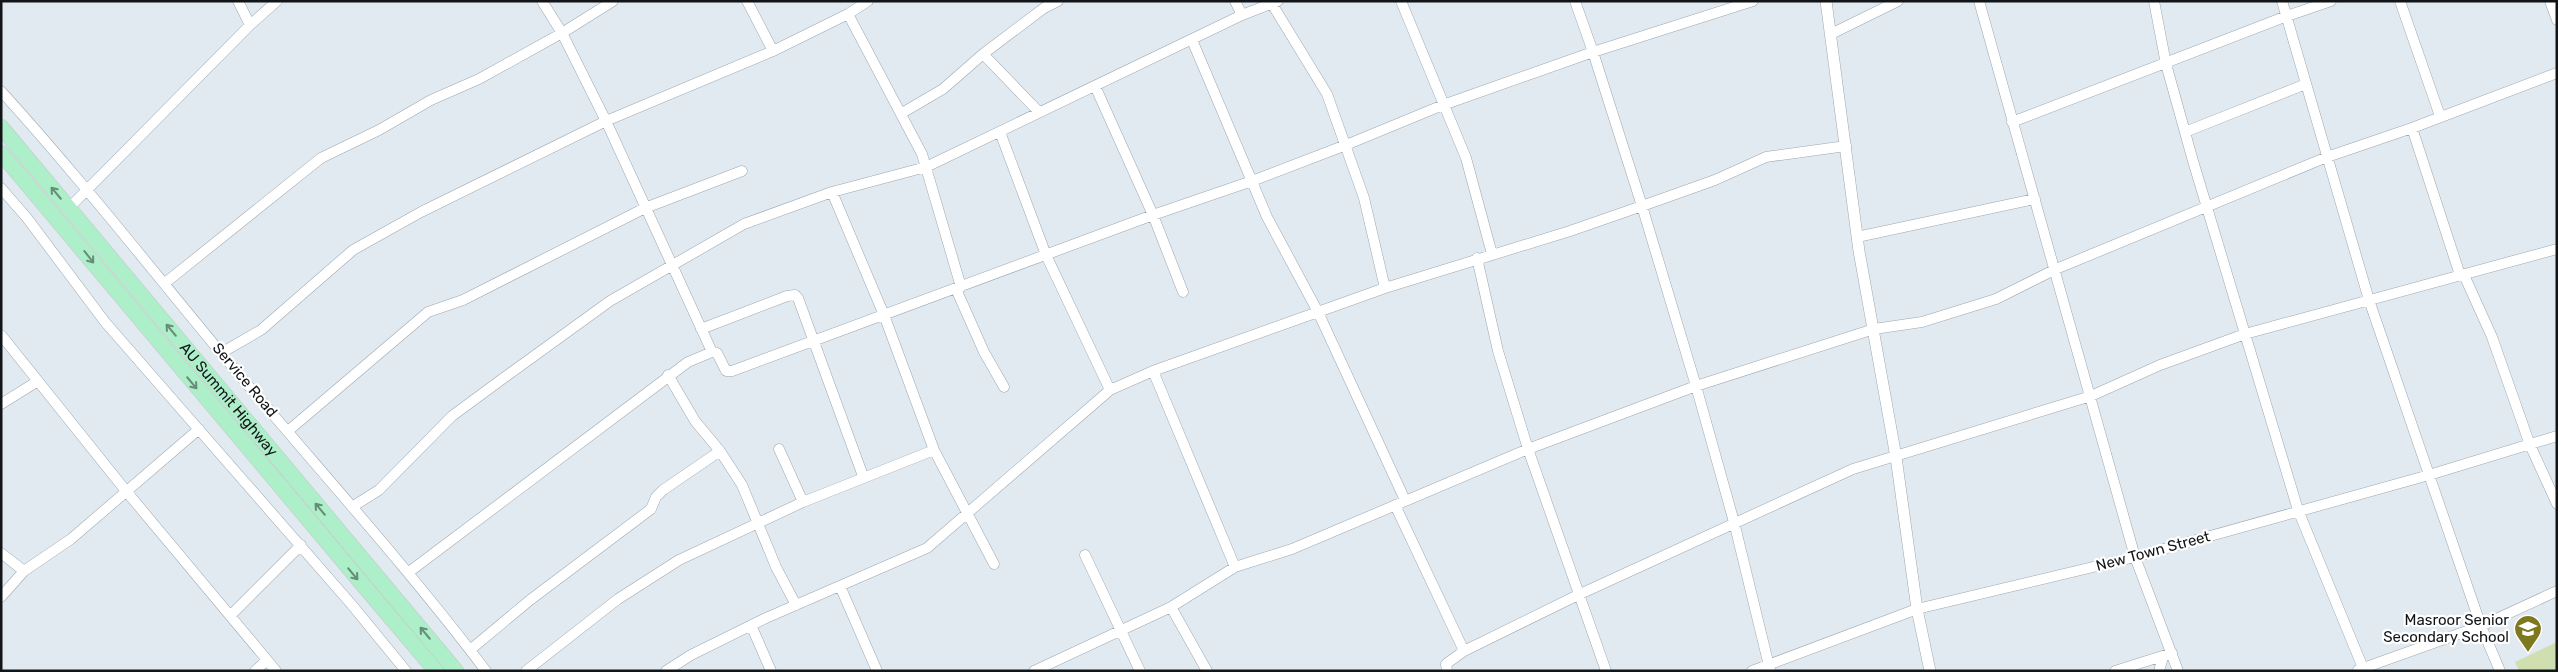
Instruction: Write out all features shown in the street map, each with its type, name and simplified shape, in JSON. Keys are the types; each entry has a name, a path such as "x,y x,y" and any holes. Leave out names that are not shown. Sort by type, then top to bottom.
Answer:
{"main road":[{"name":"AU Summit Highway","path":"1,127 456,671"},
{"name":"AU Summit Highway","path":"1,153 59,220 138,320 436,671"}],"street":[{"path":"238,1 250,25"},
{"path":"69,208 276,1"},
{"path":"542,1 562,33 606,121 670,265 712,352"},
{"path":"165,283 321,158 379,130 431,100 479,79 562,33 614,1"},
{"path":"747,1 773,51"},
{"path":"221,352 261,330 353,250 421,212 606,121 773,51 848,14 868,1"},
{"path":"902,113 943,88 1042,5 1058,1"},
{"path":"1235,1 1242,15"},
{"path":"1401,1 1468,165 1492,254"},
{"path":"1574,1 1594,52 1696,386 1734,522 1770,668"},
{"path":"408,572 668,375 688,362 712,352 717,353 726,372 815,341 1153,215 1252,181 1443,105 1594,52 1753,1"},
{"path":"1826,1 1857,237 1896,457 1917,609 1930,671"},
{"path":"1831,34 1898,1"},
{"path":"1979,1 2012,122 2056,268 2135,557 2167,655 2178,671"},
{"path":"2154,1 2166,64 2185,132 2298,510 2360,670 2481,626 2557,591"},
{"path":"2282,1 2369,300 2481,626 2500,671"},
{"path":"2012,122 2286,16 2331,1"},
{"path":"2400,1 2440,116"},
{"path":"2550,1 2557,20"},
{"path":"352,507 379,490 452,416 610,301 744,224 832,192 926,167 1242,15 1275,2 1327,94 1364,198 1385,288"},
{"path":"848,14 902,113 926,167 959,288 984,352 1004,387"},
{"path":"1192,40 1267,217 1318,312 1406,500"},
{"path":"983,54 1038,112"},
{"path":"1034,671 1171,607 1235,567 1292,549 1528,449 1696,386 1874,329 1922,322 1996,299 2056,268 2327,157 2412,128 2557,73"},
{"path":"2185,132 2306,84"},
{"path":"1095,86 1153,215 1183,292"},
{"name":"Service Road","path":"1,91 88,190 221,352 408,572 486,671"},
{"path":"2412,128 2462,275 2492,337 2530,445 2557,504"},
{"path":"1000,132 1046,255 1110,390"},
{"path":"666,671 691,655 752,625 927,548 1110,390 1153,371 1385,288 1477,258 1570,231 1642,206 1715,180 1766,157 1846,146"},
{"path":"288,431 428,312 463,300 645,208 742,171"},
{"path":"1,188 27,218 105,322 300,545 406,671"},
{"path":"832,192 884,315 934,450 994,564"},
{"path":"1857,237 2035,199"},
{"path":"1447,671 1446,664 1464,650 1734,522 1853,469 2091,396 2160,365 2245,334 2557,249"},
{"path":"1477,258 1498,351 1528,449 1606,671"},
{"path":"701,329 792,295 798,298 863,476"},
{"path":"1,335 126,491 276,671"},
{"path":"1153,371 1235,567"},
{"path":"668,375 695,421 720,451 742,486 776,566 796,605"},
{"path":"1,404 38,381"},
{"path":"1,597 24,571 70,539 199,429"},
{"name":"New Town Street","path":"1752,671 1770,668 1917,609 2135,557 2429,475 2557,436"},
{"path":"779,449 803,502"},
{"path":"526,671 618,599 680,560 758,522 863,476 913,460 934,450"},
{"path":"470,650 530,600 651,509 656,497 664,490 720,451"},
{"path":"1395,505 1464,650"},
{"path":"230,616 300,545"},
{"path":"1,553 24,571"},
{"path":"1085,555 1140,671"},
{"path":"840,586 877,671"},
{"path":"1171,607 1207,671"},
{"path":"752,625 771,671"},
{"path":"2115,671 2167,655"},
{"path":"2159,671 2167,655"},
{"path":"255,671 267,660"}],"green space":[{"path":"2557,642 2557,671 2519,671 2515,662"}],"place":[{"name":"Masroor Senior Secondary School","path":"2528,653"}]}
